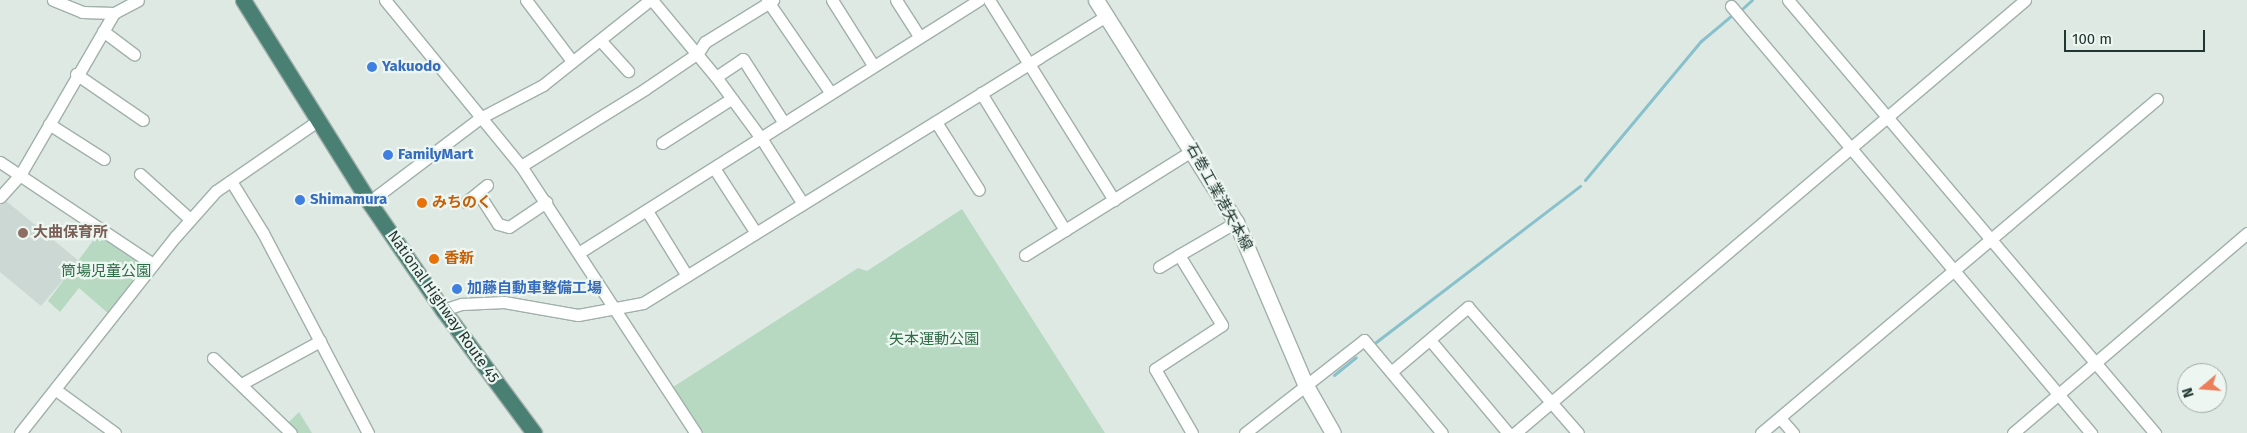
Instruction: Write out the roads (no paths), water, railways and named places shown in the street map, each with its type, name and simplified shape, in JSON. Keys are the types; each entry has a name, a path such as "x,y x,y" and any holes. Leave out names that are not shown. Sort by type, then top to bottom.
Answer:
{"highway":[{"name":"National Highway Route 45","path":"243,0 369,202 443,310 534,433"}],"main road":[{"name":"石巻工業港矢本線","path":"1096,0 1193,150 1236,222 1306,384 1333,433"}],"street":[{"path":"54,0 82,12 114,13"},
{"path":"0,197 20,175 76,74 114,13 138,0"},
{"path":"385,0 521,166 580,252 696,433"},
{"path":"526,0 572,61"},
{"path":"369,202 480,118 526,96 651,0 698,53 716,77 761,138 803,204"},
{"path":"832,0 873,65"},
{"path":"896,0 919,36"},
{"path":"580,252 919,36 960,5 979,0"},
{"path":"989,0 1114,200"},
{"path":"1788,0 2154,433"},
{"path":"1515,433 2025,0"},
{"path":"521,166 698,53 705,42 770,1 830,92"},
{"path":"1731,6 2091,433"},
{"path":"443,310 462,304 504,302 578,315 617,310 664,292 1106,16"},
{"path":"103,31 134,54"},
{"path":"600,40 628,72"},
{"path":"716,77 742,59 784,122"},
{"path":"76,74 143,120"},
{"path":"981,93 1065,230"},
{"path":"662,143 731,99"},
{"path":"1761,433 1955,272 2157,99"},
{"path":"20,433 56,390 153,264 216,191 319,120"},
{"path":"936,122 979,190"},
{"path":"49,124 104,159"},
{"path":"1025,255 1193,150"},
{"path":"0,162 153,264"},
{"path":"714,168 756,233"},
{"path":"140,174 190,219"},
{"path":"231,182 263,233 368,433"},
{"path":"466,202 487,185"},
{"path":"478,193 498,224 509,227 546,202"},
{"path":"647,211 687,276"},
{"path":"1159,267 1236,222"},
{"path":"2013,433 2247,233"},
{"path":"1179,256 1222,325 1154,369 1192,433"},
{"path":"1391,372 1468,308 1578,433"},
{"path":"1245,433 1364,340 1442,433"},
{"path":"1430,340 1508,433"},
{"path":"243,383 320,341"},
{"path":"213,358 243,383 291,433"},
{"path":"56,390 115,433"},
{"path":"1780,418 1793,433"}],"waterway":[{"path":"1743,8 1752,0"},
{"path":"1585,180 1701,41 1730,17"},
{"path":"1376,342 1580,186"},
{"path":"1334,375 1356,357"}],"place":[{"name":"Yakuodo","path":"372,67"},
{"name":"FamilyMart","path":"388,155"},
{"name":"Shimamura","path":"300,200"},
{"name":"みちのく","path":"422,203"},
{"name":"大曲保育所","path":"23,233"},
{"name":"香新","path":"434,259"},
{"name":"加藤自動車整備工場","path":"457,289"}],"park label":[{"name":"筒場児童公園","path":"106,272"},
{"name":"矢本運動公園","path":"934,340"}]}
